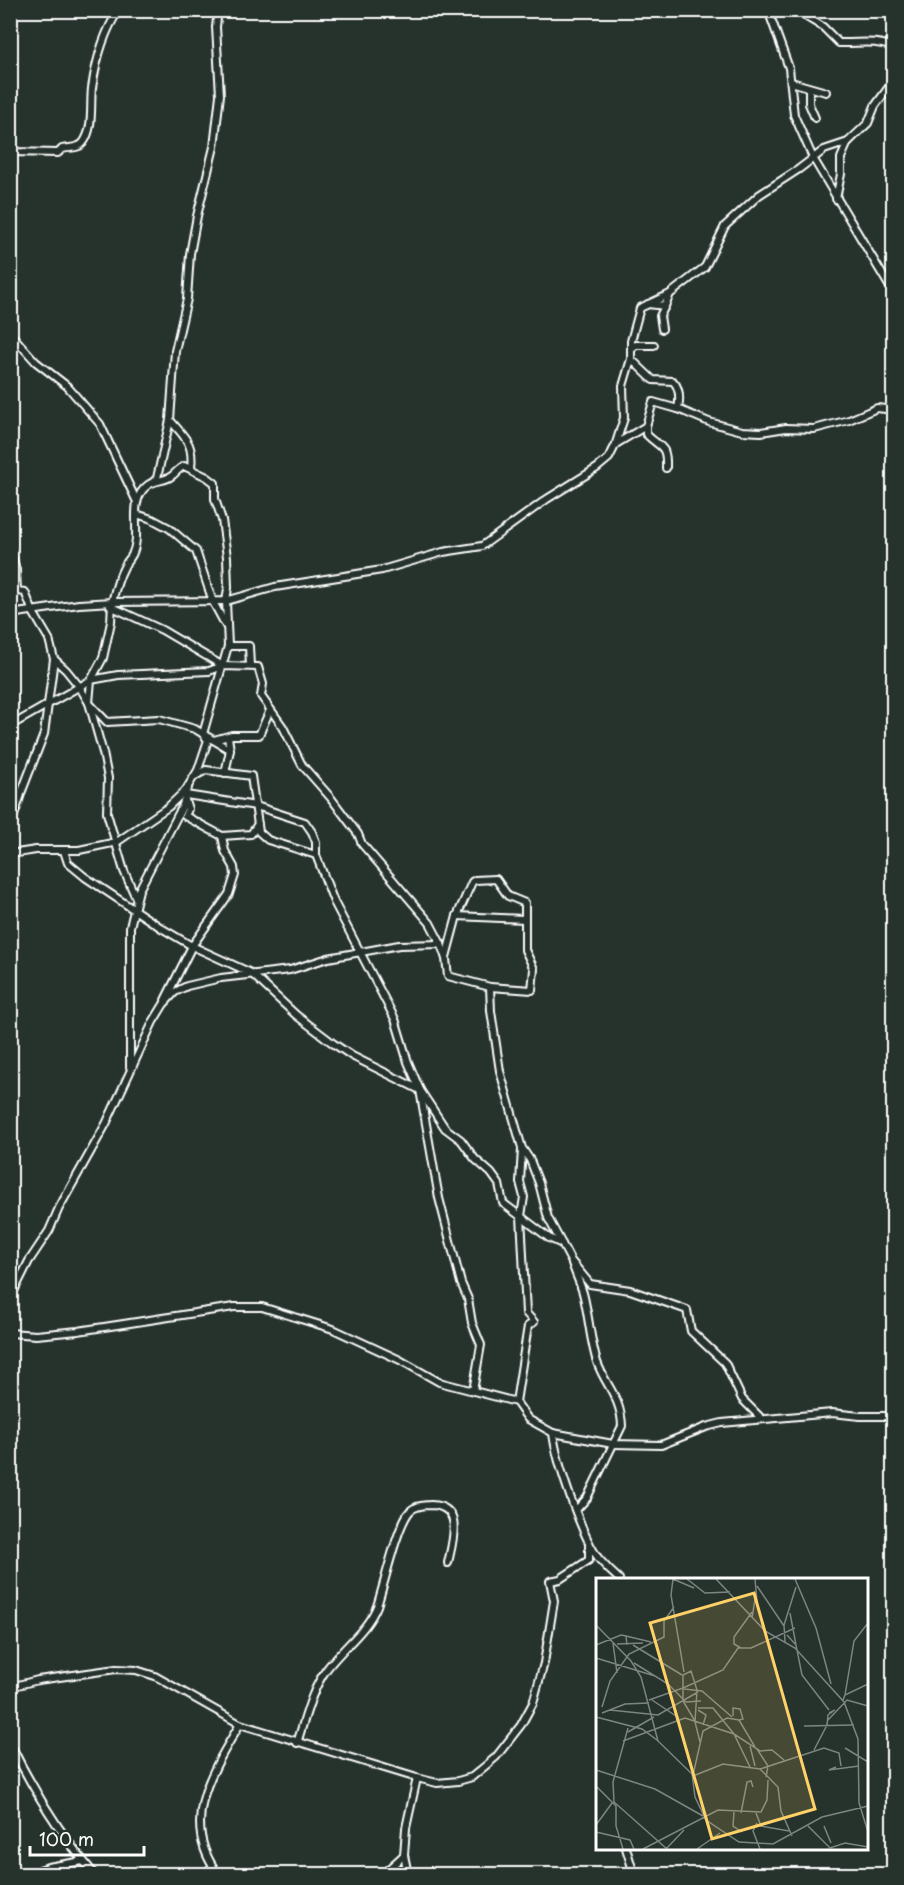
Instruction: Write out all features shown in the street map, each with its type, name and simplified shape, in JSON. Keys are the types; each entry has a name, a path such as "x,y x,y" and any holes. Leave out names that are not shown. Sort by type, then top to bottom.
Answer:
{"street":[{"path":"10,152 58,153 62,149 78,147 82,144 90,124 92,89 104,39 119,10"},
{"path":"136,898 124,871 107,813 108,778 89,703 92,680 103,658 115,589 125,564 132,555 137,527 138,496 157,478 170,420 175,351 187,298 190,255 215,140 220,94 216,27 218,10"},
{"path":"778,10 769,13 789,68 794,115 813,158 894,294"},
{"path":"795,10 823,27 840,43 859,44 872,41 894,48"},
{"path":"836,199 841,174 841,158 848,142 868,123 875,106 894,80"},
{"path":"791,82 826,92"},
{"path":"809,88 809,104 814,118"},
{"path":"666,468 664,449 646,434 627,427 624,418 623,386 631,359 640,308 670,294 705,267 725,226 759,195 824,150 848,142"},
{"path":"660,316 670,294"},
{"path":"647,304 665,306"},
{"path":"655,305 662,329"},
{"path":"10,333 36,362 67,386 100,424 137,502"},
{"path":"633,345 654,345"},
{"path":"631,359 653,380 673,381 680,399 678,409"},
{"path":"646,434 653,402 678,409 709,422 742,431 761,432 786,428 823,428 877,408 894,410"},
{"path":"10,614 79,604 226,601 274,587 382,570 443,552 482,546 609,458 624,418"},
{"path":"170,420 190,443 192,454 190,468"},
{"path":"616,444 646,426"},
{"path":"129,1074 130,927 136,898 157,852 177,819 198,770 209,738 228,646 227,557 222,520 215,499 215,483 184,466 178,468 170,478 148,486"},
{"path":"136,514 169,528 196,551 213,602 226,628"},
{"path":"10,547 16,570 17,591 25,592 33,612 49,639 54,659 44,734 10,828"},
{"path":"112,604 224,666"},
{"path":"228,646 249,646 250,666"},
{"path":"54,659 107,722 159,718 195,729 230,750"},
{"path":"10,726 92,680 129,674 209,671 224,666 258,667 263,684 261,696 283,727 302,765 331,798 358,834 362,844 430,922 441,944 448,976 490,987 532,990 534,969 525,950 525,903 508,896 498,880 493,878 473,880 457,916 446,959"},
{"path":"209,738 260,734 270,710"},
{"path":"225,773 230,750 228,737"},
{"path":"10,854 36,850 64,851 117,842 186,794 195,776 206,770 251,776 259,832 268,840 316,855"},
{"path":"186,794 256,806 305,822 315,842 316,855 334,903 395,1019 408,1062 420,1090 445,1128 461,1140 491,1173 499,1184 503,1203 549,1238 562,1244"},
{"path":"186,794 188,809 185,816 222,836 251,834 258,824"},
{"path":"10,1299 29,1260 50,1231 57,1211 106,1124 153,1022 192,946 229,894 235,875 234,867 225,851 222,836"},
{"path":"64,851 68,863 85,877 192,946 251,973 296,1015 334,1044 352,1056 420,1090"},
{"path":"457,916 525,919"},
{"path":"164,1004 175,992 187,986 251,973 290,970 328,958 399,945 441,944"},
{"path":"490,987 491,1011 500,1071 522,1148 530,1160 539,1183 548,1218 571,1261 583,1294 597,1361 605,1380 616,1396 621,1414 622,1426 587,1498 576,1510"},
{"path":"420,1090 439,1198 461,1283 468,1299 472,1323 481,1345 473,1390"},
{"path":"516,1402 528,1326 534,1322 526,1313 521,1216 524,1197 520,1182 522,1148"},
{"path":"571,1261 590,1284 630,1290 687,1310 691,1331 725,1363 742,1399 761,1418"},
{"path":"10,1333 36,1335 78,1331 234,1307 262,1307 333,1329 400,1360 440,1382 516,1402 528,1419 553,1433 613,1444 661,1445 706,1427 761,1418 832,1413 894,1416"},
{"path":"553,1433 562,1472 589,1543 601,1562 618,1578"},
{"path":"297,1743 316,1687 326,1670 368,1621 376,1608 406,1516 411,1510 418,1506 434,1505 449,1513 455,1532 447,1563"},
{"path":"10,1687 38,1680 97,1671 136,1670 155,1676 240,1724 297,1743 437,1783 472,1778 495,1758 521,1725 533,1703 544,1663 554,1601 550,1581 560,1579 589,1560 589,1543"},
{"path":"218,1875 205,1854 199,1835 199,1815 219,1759 240,1724"},
{"path":"10,1743 49,1814 94,1875"},
{"path":"408,1875 404,1855 406,1828 417,1778"},
{"path":"626,1849 634,1875"},
{"path":"383,1875 404,1855"},
{"path":"29,1875 48,1867 83,1861"}]}
